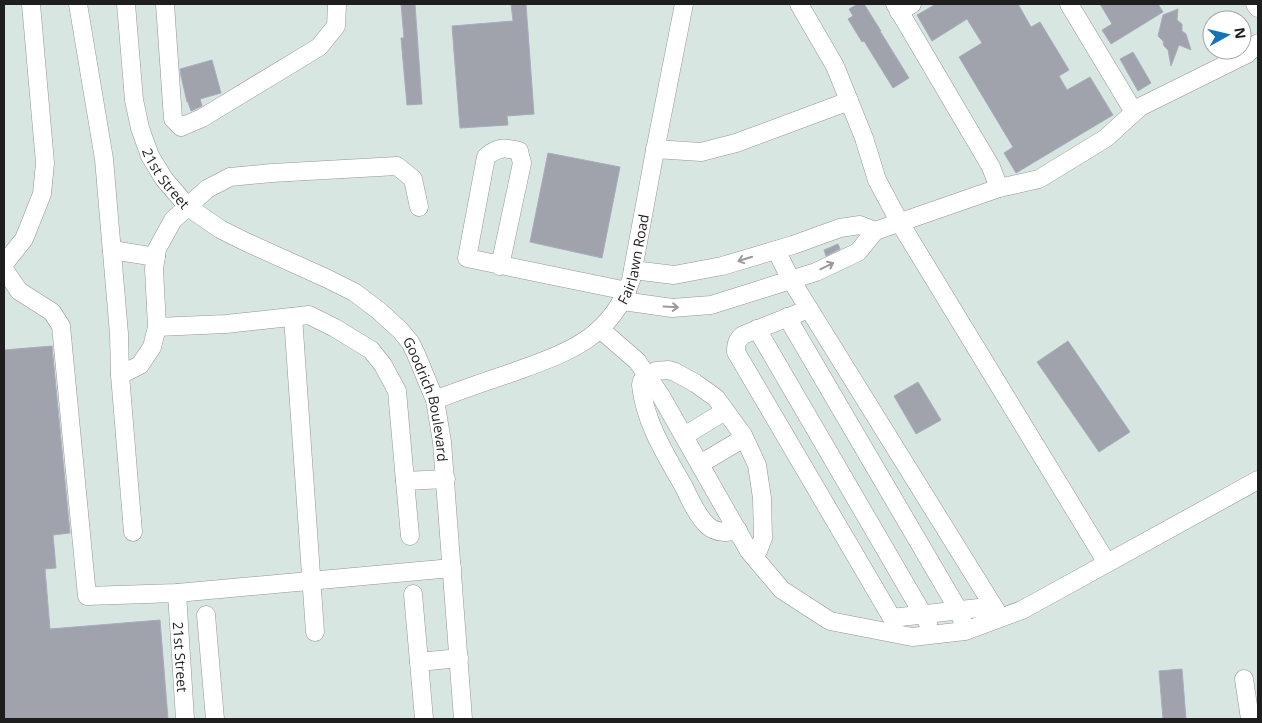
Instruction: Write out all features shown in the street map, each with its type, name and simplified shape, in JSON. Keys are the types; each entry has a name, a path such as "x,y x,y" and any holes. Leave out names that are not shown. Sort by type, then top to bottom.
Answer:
{"street":[{"path":"4,264 24,239 42,194 45,163 31,4"},
{"path":"78,4 104,159 133,532"},
{"name":"21st Street","path":"126,4 134,100 140,128 150,156 164,179 188,207 208,189 230,177 396,166 413,179 419,207"},
{"path":"165,4 172,119 181,126 202,118 319,47 336,26 337,4"},
{"name":"Fairlawn Road","path":"435,400 550,358 577,346 611,318 625,296 633,270 684,4"},
{"path":"800,4 835,66 864,138 877,180 900,223 1107,563"},
{"path":"1068,4 1134,112"},
{"path":"1255,4 1258,8"},
{"path":"902,6 991,167 999,188"},
{"path":"500,266 522,163 519,151 509,148 495,149 486,156 467,258 672,308 711,305 816,272 858,252 875,232 999,188 1039,179 1106,138 1140,107 1247,54 1258,43"},
{"path":"655,149 701,152 736,143 849,101"},
{"path":"120,375 140,365 152,347 157,327 154,269 157,249 173,220 188,207"},
{"name":"Goodrich Boulevard","path":"188,207 220,229 354,292 378,310 410,342 435,400 442,442 463,719"},
{"path":"633,270 674,275 722,266 840,228 860,225 875,232"},
{"path":"112,250 156,257"},
{"path":"776,250 808,309 995,611"},
{"path":"4,269 19,291 52,312 61,326 87,596 177,593 452,568"},
{"path":"808,309 743,334 736,344 736,352 893,626 912,637 965,631 995,611"},
{"path":"157,327 226,324 309,315 371,350 383,365 397,391 410,536"},
{"path":"293,317 315,632"},
{"path":"787,317 958,611 965,631"},
{"path":"600,329 637,361 647,375 661,396 749,551 782,590 830,621 893,626 924,615 987,607 995,611 1022,610 1258,480"},
{"path":"757,329 924,615 932,635"},
{"path":"738,530 729,532 716,531 708,527 696,510 658,441 648,418 641,385 647,375 656,371 668,370 695,383 716,398 744,438 757,465 762,498 762,538 758,552 754,556"},
{"path":"684,436 725,411"},
{"path":"700,464 744,438"},
{"path":"405,481 446,479"},
{"name":"21st Street","path":"177,593 186,719"},
{"path":"413,594 424,719"},
{"path":"206,616 215,719"},
{"path":"419,662 459,658"},
{"path":"1244,679 1250,719"}],"shaded area":[{"path":"4,4 1258,4 1258,719 4,719"}],"building":[{"path":"401,4 415,4 422,104 407,105 401,38 404,38"},
{"path":"511,4 526,4 534,114 507,116 508,125 460,128 452,26 513,21"},
{"path":"858,4 864,4 909,78 893,88 848,19 853,16 849,9"},
{"path":"936,4 1018,4 1031,27 1040,22 1069,70 1059,76 1067,90 1090,77 1113,115 1016,173 1004,153 1013,147 959,57 982,43 967,19 932,41 917,15"},
{"path":"1100,4 1158,4 1163,12 1111,44 1102,30 1112,24"},
{"path":"1178,9 1177,20 1182,24 1182,31 1186,34 1191,50 1179,45 1171,66 1168,50 1158,36 1163,15"},
{"path":"1133,52 1151,83 1138,91 1120,59"},
{"path":"212,60 221,93 200,99 202,106 191,111 187,102 180,69"},
{"path":"548,153 620,167 602,258 530,242"},
{"path":"838,244 840,249 826,256 824,250"},
{"path":"1068,341 1130,432 1099,452 1037,362"},
{"path":"52,346 70,533 53,535 56,568 45,569 50,629 160,620 168,719 4,719 4,350"},
{"path":"918,382 941,420 916,434 894,396"},
{"path":"1182,669 1186,719 1163,719 1159,671"}]}
